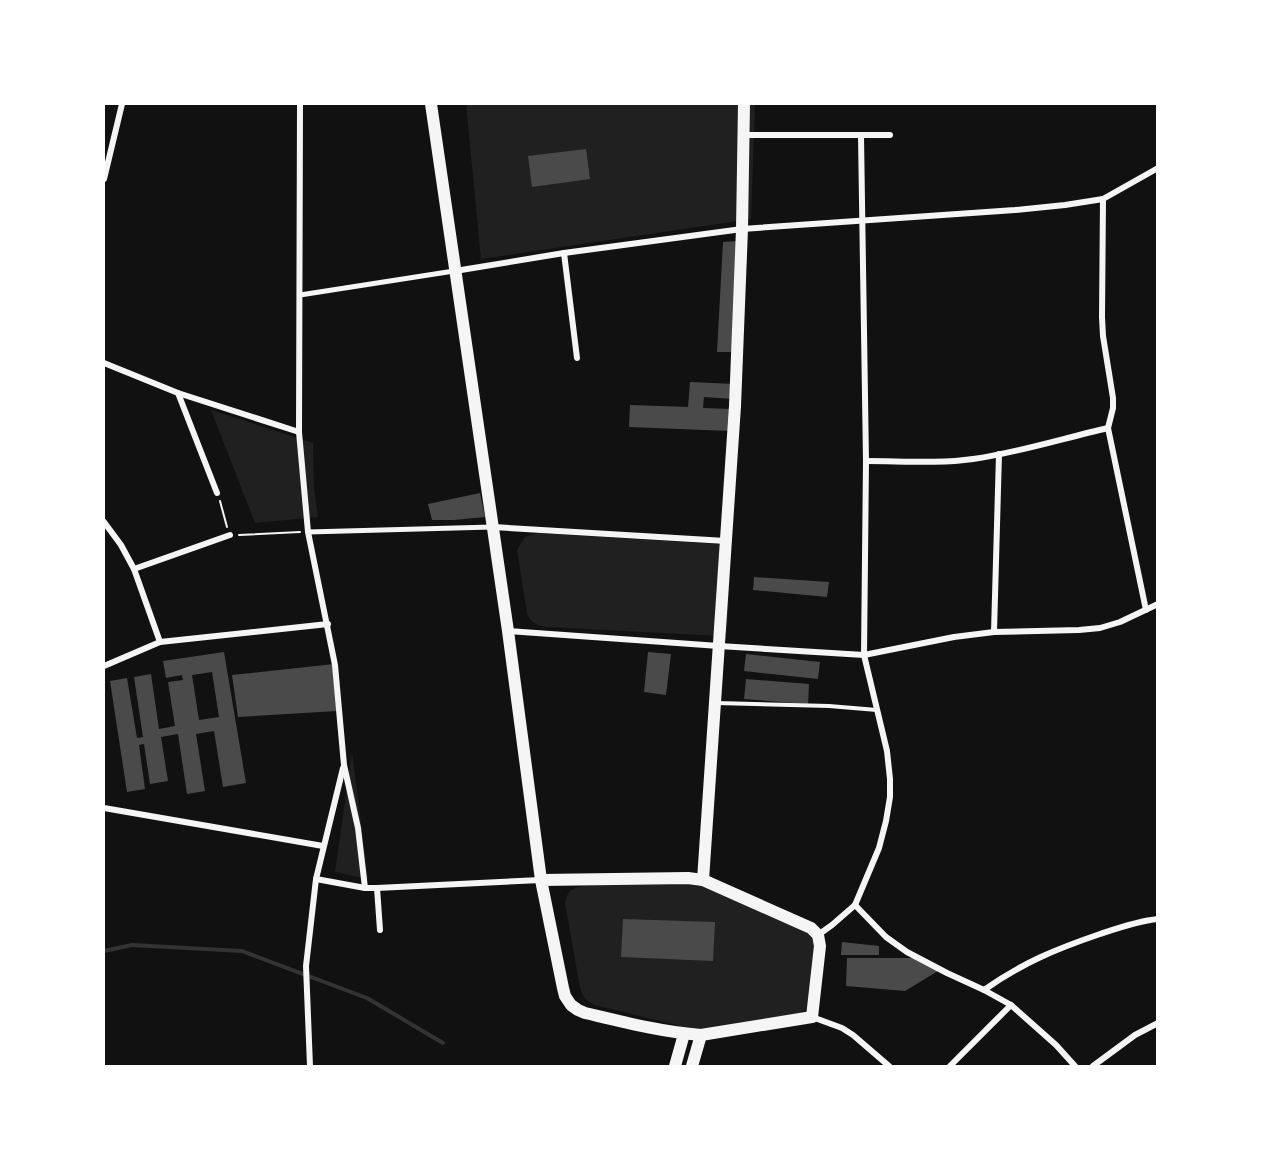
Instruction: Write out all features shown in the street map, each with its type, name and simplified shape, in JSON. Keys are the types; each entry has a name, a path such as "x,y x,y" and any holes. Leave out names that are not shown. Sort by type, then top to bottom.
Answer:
{"main road":[{"path":"430,104 508,630 541,880 565,996 571,1005 585,1013 684,1034 701,1035 812,1017 820,946 818,935 811,928 703,880 688,878 541,880"},
{"path":"703,880 735,406 744,104"},
{"path":"675,1066 684,1034"},
{"path":"692,1066 701,1035"}],"street":[{"path":"104,179 122,104"},
{"path":"300,104 299,432 308,531 335,665 344,765 358,828 366,888"},
{"path":"743,135 890,135"},
{"path":"818,935 855,905 879,848 890,797 886,751 864,655 866,461 861,136"},
{"path":"300,295 564,253 742,229 1065,205 1103,199 1158,168"},
{"path":"1103,199 1102,317 1113,398 1108,428 1146,610"},
{"path":"564,253 577,358"},
{"path":"104,363 178,393 299,432"},
{"path":"178,393 217,494"},
{"path":"866,461 973,459 1108,428"},
{"path":"993,632 999,454"},
{"path":"104,522 121,545 134,569 160,642"},
{"path":"308,531 492,527 726,541"},
{"path":"134,569 230,535"},
{"path":"508,630 864,655 954,636 993,632 1100,628 1158,604"},
{"path":"104,666 160,642 327,624"},
{"path":"310,1066 306,966 316,879 344,765"},
{"path":"104,808 323,846"},
{"path":"316,879 366,888 541,880"},
{"path":"377,888 380,930"},
{"path":"855,905 886,937 907,952 1011,1005 1056,1045 1075,1066"},
{"path":"984,990 1033,959 1120,928 1158,919"},
{"path":"950,1066 1011,1005"},
{"path":"812,1017 842,1028 889,1066"},
{"path":"1093,1066 1135,1035 1158,1023"}],"lane":[{"path":"715,703 829,706 878,710"}],"path":[{"path":"217,494 230,535 308,531"}],"shaded area":[{"path":"466,104 755,104 751,219 481,259"},
{"path":"211,410 313,443 314,489 318,517 255,523"},
{"path":"538,533 726,546 731,553 727,632 721,636 546,627 537,624 530,619 527,613 517,550 525,537"},
{"path":"352,752 368,879 335,872"},
{"path":"703,878 810,932 817,938 812,1006 799,1013 697,1030 595,1005 585,998 579,982 565,903 567,895 583,886"}],"building":[{"path":"586,149 590,179 532,187 528,156"},
{"path":"739,241 734,352 717,352 723,242"},
{"path":"690,382 734,384 733,399 704,397 703,408 731,409 730,431 629,427 630,405 688,407"},
{"path":"480,493 485,517 432,520 428,504"},
{"path":"754,577 829,582 827,597 753,590"},
{"path":"224,652 246,783 223,787 214,731 196,734 205,791 187,794 178,734 161,737 168,781 150,784 144,744 139,745 145,789 127,792 110,681 127,678 137,738 143,737 134,677 151,674 159,729 175,726 168,682 183,680 182,675 166,678 163,661","holes":["212,672 219,717 199,720 192,675"]},
{"path":"648,652 671,654 666,695 644,692"},
{"path":"746,654 820,662 818,679 744,671"},
{"path":"334,664 337,711 238,717 232,675"},
{"path":"746,679 809,684 808,704 744,699"},
{"path":"623,919 715,922 713,961 621,957"},
{"path":"842,942 879,946 879,955 841,955"},
{"path":"847,958 917,958 938,971 905,991 846,986"}],"waterway":[{"path":"104,951 132,945 242,951 367,998 443,1043"}]}
